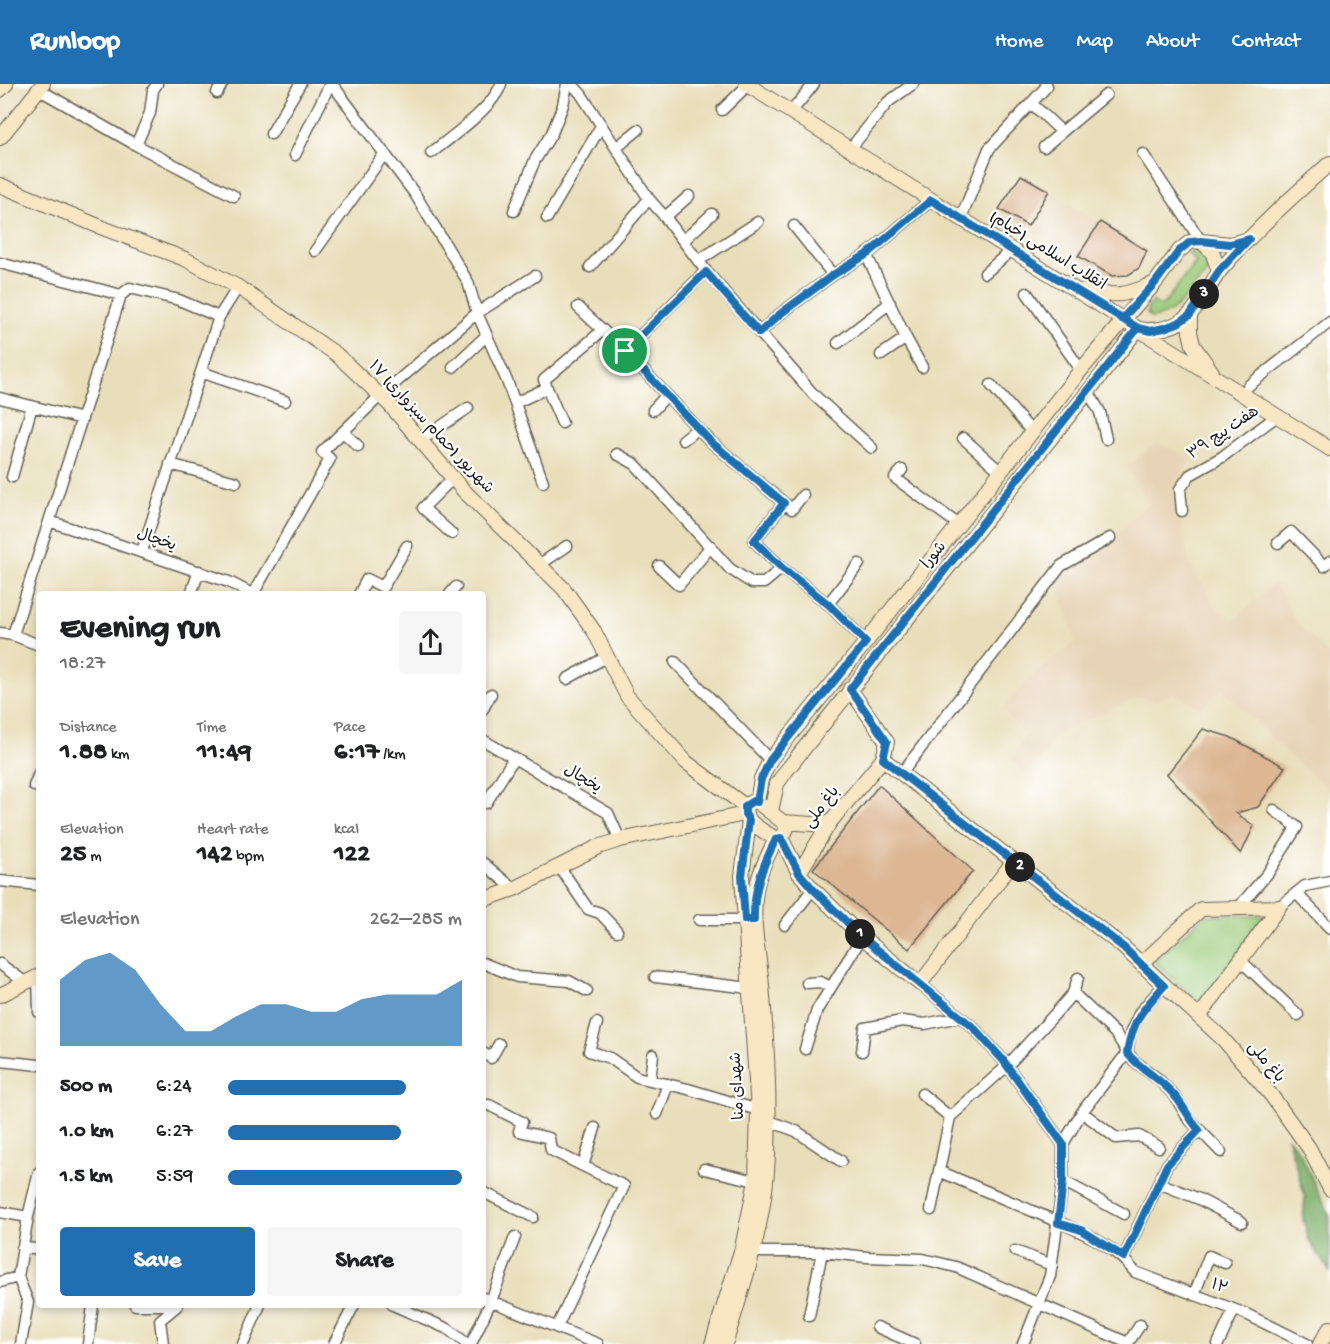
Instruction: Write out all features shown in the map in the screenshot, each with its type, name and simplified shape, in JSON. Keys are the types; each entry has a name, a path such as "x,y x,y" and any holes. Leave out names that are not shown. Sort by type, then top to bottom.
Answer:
{"street":[{"path":"0,90 6,84"},
{"path":"136,145 150,113 153,90 157,84"},
{"path":"271,134 300,84"},
{"path":"295,155 331,84 415,194 468,282 477,312 515,403 543,482"},
{"path":"431,153 488,104 501,84"},
{"path":"513,211 536,160 552,133 567,84"},
{"path":"572,84 581,93 649,200 665,217 706,272 814,395 872,448"},
{"path":"791,112 814,84"},
{"path":"850,149 888,102 913,84"},
{"path":"961,218 989,149 1047,86 1046,84"},
{"path":"722,110 747,85"},
{"name":"انقلاب اسلامی (خیام)","path":"747,85 1330,449"},
{"path":"0,138 40,87 136,145 234,196"},
{"path":"1044,147 1106,95"},
{"path":"1031,103 1061,131"},
{"path":"547,218 601,126"},
{"path":"616,148 638,130"},
{"path":"315,252 385,153"},
{"path":"1143,154 1201,241 1212,252 1219,271"},
{"path":"1138,328 1150,331 1164,328 1190,315 1219,271 1249,239 1330,163"},
{"name":"۱۷ شهریور (حمام سبزواری)","path":"0,185 185,259 238,288 336,354 380,396 453,478 564,589 594,632 627,696 686,762 749,811"},
{"path":"665,217 689,196"},
{"path":"590,267 649,200"},
{"path":"759,333 780,314 866,254 931,200"},
{"path":"684,241 712,214"},
{"path":"698,261 758,222"},
{"path":"794,226 833,275"},
{"path":"1201,241 1230,244 1249,239"},
{"name":"شورا","path":"749,811 770,760 1122,319 1155,283 1179,251 1190,242 1201,241"},
{"path":"985,273 1012,250"},
{"path":"866,254 922,367"},
{"path":"0,262 121,295"},
{"path":"625,351 706,272"},
{"path":"254,591 330,459 322,452 380,396 477,312 535,276"},
{"path":"1076,290 1116,296 1130,294 1155,283"},
{"path":"13,635 121,295 130,288 179,300 219,317"},
{"path":"142,551 219,317 238,288"},
{"path":"1026,292 1081,370"},
{"path":"838,343 890,303"},
{"path":"578,307 625,351 710,441 784,503 792,509 803,495"},
{"path":"1190,315 1193,345 1214,377"},
{"path":"1248,386 1330,322"},
{"name":"شورا","path":"771,811 777,784 1138,328"},
{"path":"562,423 544,380 603,330"},
{"path":"453,367 486,336"},
{"path":"881,355 906,338"},
{"path":"201,372 285,401"},
{"path":"991,385 1032,432"},
{"path":"515,403 547,388"},
{"path":"1088,391 1100,412 1106,439"},
{"path":"653,410 666,396"},
{"path":"0,398 82,419"},
{"path":"12,477 32,406"},
{"path":"421,440 468,408"},
{"name":"هفت پیچ ۳۹","path":"1182,511 1180,489 1190,474 1222,457 1277,416"},
{"path":"683,440 698,428"},
{"path":"343,432 358,446"},
{"path":"963,438 1001,472"},
{"path":"617,453 635,464 730,569 752,583 764,583 782,568"},
{"path":"171,464 236,482"},
{"path":"902,470 895,478 959,525"},
{"path":"452,534 423,508 453,478"},
{"path":"784,503 754,541 782,568 828,604 866,642"},
{"name":"یخچال","path":"49,521 199,571 246,591"},
{"path":"1278,543 1291,532 1324,566 1330,561"},
{"path":"901,774 1061,566 1110,538"},
{"path":"361,591 367,579 383,587 407,546"},
{"path":"539,565 567,546"},
{"path":"659,566 679,585 711,546"},
{"path":"828,604 860,564"},
{"path":"192,591 199,571"},
{"path":"0,633 13,635 36,644"},
{"path":"567,679 608,656"},
{"path":"675,662 770,760"},
{"path":"850,689 887,742 883,759"},
{"path":"486,703 491,694"},
{"name":"یخچال","path":"486,742 608,813 620,840"},
{"path":"486,803 514,758"},
{"name":"باغ ملی","path":"799,873 830,822 883,759 1123,947 1223,1039 1271,1095 1309,1148 1330,1189"},
{"path":"34,786 36,781"},
{"path":"1238,908 1268,873 1297,827 1274,810"},
{"path":"749,811 778,838 799,873 813,889 862,937 973,1027 1007,1066 1063,1144"},
{"path":"486,899 514,889 598,847 749,811 771,811 783,822 830,822"},
{"name":"شهدای منا","path":"717,1343 752,1252 765,1202 769,1121 766,1036 742,876 749,811"},
{"name":"شهدای منا","path":"717,1343 742,1248 756,1181 758,1110 750,988 750,920 756,888 764,863 778,838 786,831 783,822"},
{"path":"920,984 1013,862"},
{"path":"486,866 514,889"},
{"path":"559,866 588,909 600,913 617,931"},
{"path":"0,881 36,885"},
{"path":"1199,1017 1279,906 1305,886 1330,881"},
{"path":"785,925 813,889"},
{"path":"1296,893 1330,928"},
{"path":"1141,964 1201,909 1279,906"},
{"path":"699,920 750,920"},
{"path":"805,1050 817,1010 862,937"},
{"path":"1240,960 1298,1015"},
{"path":"0,964 34,979"},
{"path":"486,964 517,976 568,981 587,991"},
{"path":"655,977 750,988"},
{"path":"931,1210 950,1117 1007,1066 1073,993 1078,978"},
{"path":"0,996 34,979"},
{"path":"807,983 820,982 831,987"},
{"path":"1023,1344 1050,1276 1063,1181 1063,1144 1082,1112 1127,1053 1131,1032 1140,1012 1164,986"},
{"path":"1073,993 1115,1033 1133,1060 1158,1079 1175,1096 1188,1118 1221,1152"},
{"path":"862,1051 865,1028 902,1022 926,1024 960,1017"},
{"path":"597,1023 588,1051 610,1058 637,1077 758,1110"},
{"path":"486,1055 491,1058 499,1044"},
{"path":"650,1080 653,1056"},
{"path":"0,1061 36,1065"},
{"path":"657,1114 668,1084"},
{"path":"922,1094 950,1117"},
{"path":"486,1105 522,1122 519,1131 549,1138 551,1150 624,1186 556,1327"},
{"path":"1082,1112 1116,1138 1139,1136 1159,1147"},
{"path":"769,1121 796,1131 841,1161"},
{"path":"583,1166 595,1128"},
{"path":"1124,1257 1167,1165 1199,1130"},
{"path":"704,1169 756,1181"},
{"name":"۱۲","path":"939,1171 1058,1223 1081,1230 1124,1257 1135,1272 1234,1310 1307,1344"},
{"path":"1063,1181 1124,1214"},
{"path":"1159,1183 1199,1199 1242,1222"},
{"path":"21,1344 33,1302 18,1277 36,1184"},
{"path":"486,1194 533,1217"},
{"path":"0,1212 28,1217"},
{"path":"515,1237 487,1299 598,1344"},
{"path":"22,1248 36,1249"},
{"path":"1015,1251 1052,1265"},
{"path":"752,1252 822,1252 867,1257 923,1259 956,1267 1128,1343 1140,1325"},
{"path":"809,1317 822,1252"},
{"path":"1194,1295 1209,1257 1225,1263"},
{"path":"0,1281 18,1277"},
{"path":"88,1344 93,1308"},
{"path":"163,1344 160,1320 175,1308"},
{"path":"243,1344 259,1308"},
{"path":"334,1344 352,1308"},
{"path":"400,1308 448,1329 469,1344 483,1308"},
{"path":"1218,1344 1234,1310"},
{"path":"877,1327 915,1344"}],"shaded area":[{"path":"1021,175 1147,251 1139,268 1128,275 1112,276 999,209"},
{"path":"1157,442 1191,459 1173,488 1189,562 1217,608 1235,620 1274,583 1294,618 1330,657 1330,790 1287,753 1222,689 1201,708 1173,693 1156,701 1138,697 1054,735 1045,754 1025,772 1011,759 1025,736 1002,709 1039,669 1076,641 1055,577 1043,558 1062,544 1082,554 1118,533 1148,504 1127,466"}],"green space":[{"path":"1196,248 1207,253 1209,264 1206,273 1176,307 1165,315 1151,318 1147,314 1148,307 1153,301 1162,306 1196,262 1188,253"},
{"path":"1205,915 1265,916 1201,1005 1154,961"},
{"path":"1287,1136 1301,1154 1330,1217 1330,1272 1309,1241 1303,1219 1305,1197"}],"building":[{"path":"1021,175 1049,191 1028,226 999,209"},
{"path":"1100,222 1147,251 1139,268 1128,275 1112,276 1078,256"},
{"path":"1203,729 1230,737 1285,767 1258,807 1236,813 1254,826 1241,854 1167,774"},
{"path":"879,785 973,871 909,949 813,869"}],"route":[{"path":"625,351 706,272 759,333 780,314 833,275 869,253 931,200 1122,319 1138,328 1150,331 1178,323 1190,315 1219,271 1249,239 1230,244 1190,242 1179,251 1155,283 1122,319 1138,328 850,689 887,742 883,759 1123,947 1164,986 1140,1012 1131,1032 1127,1053 1175,1096 1188,1118 1199,1130 1167,1165 1124,1257 1081,1230 1058,1223 1063,1181 1063,1144 1003,1060 973,1027 862,937 813,889 799,873 781,838 776,839 759,877 754,920 745,920 742,876 749,820 745,814 745,806 753,801 757,802 761,779 770,760 866,642 828,604 782,568 754,541 784,503 710,441 625,351"}]}
